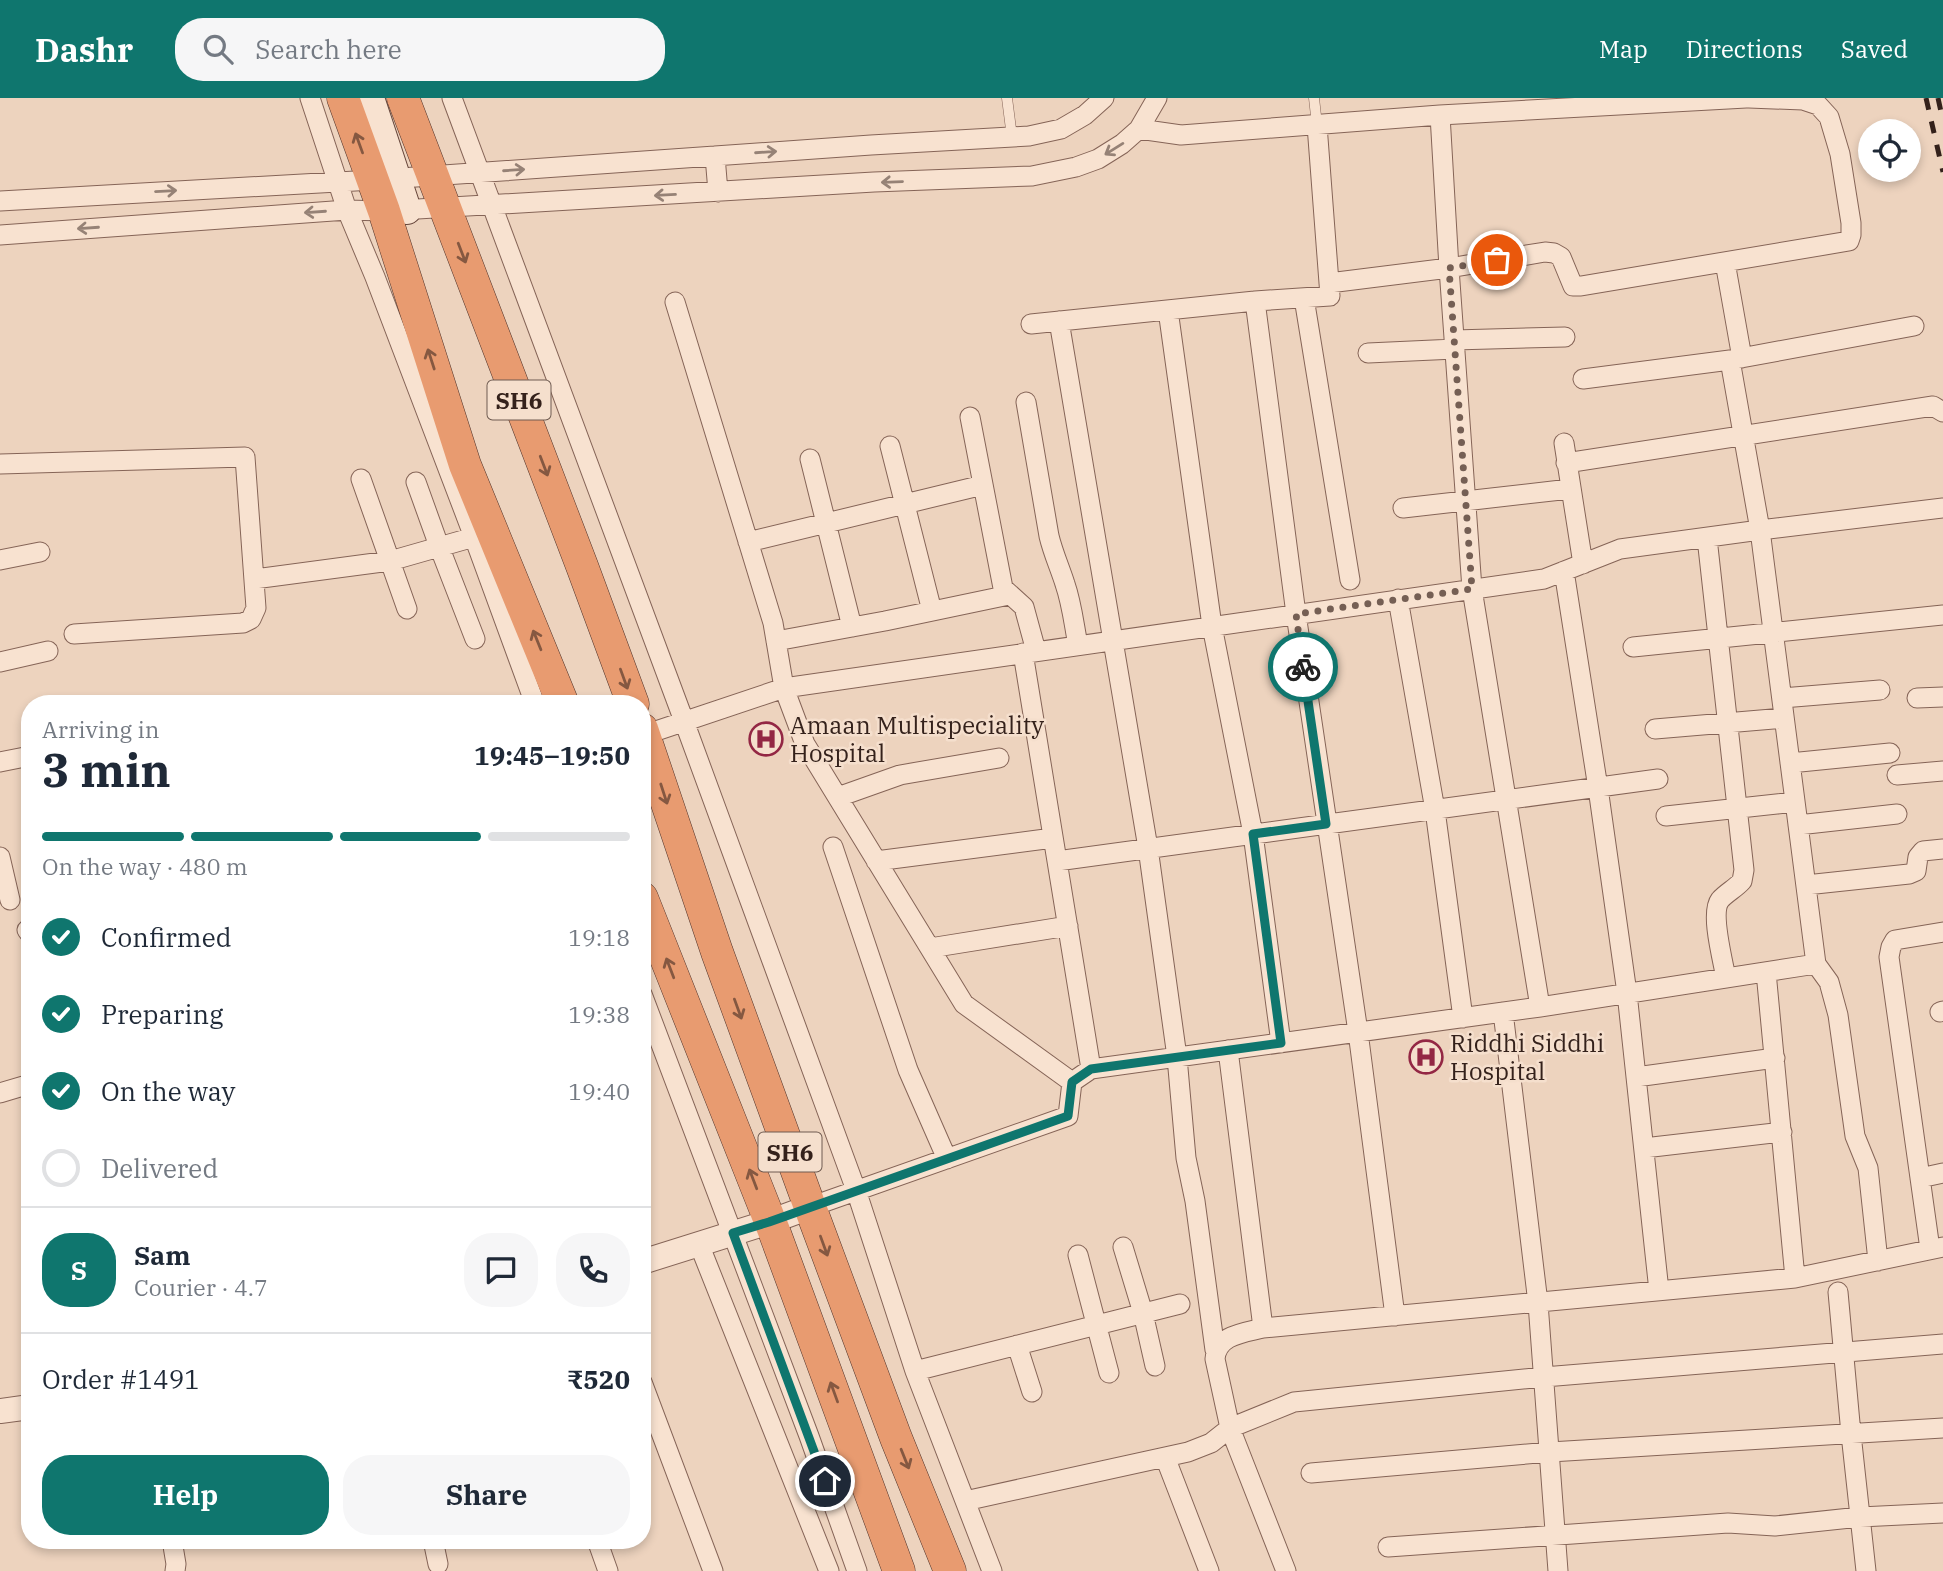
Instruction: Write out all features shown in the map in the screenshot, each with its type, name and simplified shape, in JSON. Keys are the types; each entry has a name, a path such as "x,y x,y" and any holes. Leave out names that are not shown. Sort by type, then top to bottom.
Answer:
{"highway":[{"path":"342,98 405,178 416,209 465,465 560,695"},
{"name":"SH6","path":"403,98 405,178 416,209 629,695"},
{"name":"SH6","path":"651,756 717,952 810,1207 896,1438 950,1571"},
{"path":"651,921 779,1244 900,1571"}],"main road":[{"path":"370,98 405,178"},
{"path":"388,98 405,178"}],"street":[{"path":"310,98 347,210 372,268 532,695"},
{"path":"452,98 856,1190 915,1371 992,1571"},
{"path":"0,201 405,178 1029,136 1061,129 1085,115 1104,98"},
{"path":"0,235 347,210 416,209 1032,176 1076,167 1098,159 1139,129 1157,98"},
{"path":"1139,129 1181,135 1440,115 1747,98 1803,100 1818,105 1829,117 1840,154 1851,223 1849,241 1581,286 1573,286 1561,257 1545,252 1449,268 1329,283"},
{"path":"1440,115 1472,589 1540,1007"},
{"path":"1031,324 1330,296 1317,125"},
{"path":"715,156 718,192"},
{"path":"1724,262 1816,964 1829,982 1838,1015 1855,1136 1868,1168 1878,1261"},
{"path":"1304,298 1350,580"},
{"path":"1255,301 1296,614 1358,1032 1395,1316"},
{"path":"675,302 773,623 784,688 805,744 964,1004 1072,1082"},
{"path":"1168,310 1212,626 1253,834 1281,1043"},
{"path":"1059,321 1148,848 1177,1057 1186,1158 1195,1200 1215,1350 1214,1359 1230,1428 1286,1571"},
{"path":"1583,379 1736,359 1914,326"},
{"path":"1368,353 1565,337"},
{"path":"1026,402 1049,536 1072,610 1077,645"},
{"path":"1566,463 1933,406 1943,412"},
{"path":"970,417 1003,588 1024,607 1053,838 1091,1069"},
{"path":"1564,443 1583,564"},
{"path":"890,446 932,611"},
{"path":"0,464 245,457 256,608 251,619 243,624 74,634"},
{"path":"810,459 852,627"},
{"path":"361,479 407,609"},
{"path":"416,482 475,639"},
{"path":"748,542 983,485"},
{"path":"1403,508 1570,489"},
{"path":"651,730 784,688 1544,579 1620,550 1943,508"},
{"path":"254,579 390,561 474,537"},
{"path":"1707,538 1744,870 1742,881 1720,900 1717,910 1726,978"},
{"path":"0,560 40,552"},
{"path":"1564,571 1627,993 1659,1291"},
{"path":"776,642 1009,595"},
{"path":"1398,600 1434,810 1463,1018"},
{"path":"1633,648 1943,615"},
{"path":"0,662 48,651"},
{"path":"1655,729 1727,723 1783,708 1880,690"},
{"path":"1917,698 1943,696"},
{"path":"1790,763 1890,753"},
{"path":"0,762 21,758"},
{"path":"838,797 900,775 999,758"},
{"path":"1897,775 1943,771"},
{"path":"1057,861 1658,779"},
{"path":"1666,816 1795,802"},
{"path":"1798,825 1897,814"},
{"path":"876,861 1053,838"},
{"path":"833,846 908,1070 947,1159"},
{"path":"1806,886 1909,873 1916,870 1918,857 1923,851 1943,849"},
{"path":"1,861 10,900"},
{"path":"930,948 1068,926"},
{"path":"1215,1350 1228,1337 1263,1328 1796,1278 1937,1248 1920,1178 1889,957 1895,940 1943,932"},
{"path":"651,1259 769,1222 1068,1116 1072,1082 1091,1069 1540,1007 1816,964"},
{"path":"1766,972 1796,1278"},
{"path":"1503,1012 1538,1303 1559,1571"},
{"path":"651,1019 809,1436 857,1571"},
{"path":"1228,1050 1263,1328"},
{"path":"1636,1077 1775,1058"},
{"path":"0,1093 21,1087"},
{"path":"1644,1148 1782,1132"},
{"path":"1920,1178 1943,1173"},
{"path":"699,1244 829,1571"},
{"path":"1123,1247 1156,1366"},
{"path":"1078,1255 1109,1373"},
{"path":"1838,1292 1866,1571"},
{"path":"915,1371 1180,1304"},
{"path":"1017,1345 1032,1392"},
{"path":"965,1501 1201,1448 1230,1428 1294,1402 1544,1377 1943,1345"},
{"path":"651,1406 713,1571"},
{"path":"0,1410 21,1408"},
{"path":"1311,1473 1550,1452 1943,1428"},
{"path":"1165,1457 1209,1571"},
{"path":"1388,1548 1728,1523 1775,1526 1860,1517 1943,1513"},
{"path":"174,1549 175,1571"},
{"path":"435,1549 438,1564"},
{"path":"600,1549 608,1571"}],"lane":[{"path":"1007,98 1012,137"},
{"path":"1314,98 1317,125"}],"railway":[{"path":"1926,98 1943,172"},
{"path":"1938,98 1943,121"}],"way so far":[{"path":"1303,667 1296,614 1472,589 1449,268 1497,260"}],"place":[{"name":"Amaan Multispeciality Hospital","path":"766,739"},
{"name":"Riddhi Siddhi Hospital","path":"1426,1057"}],"route":[{"path":"825,1481 733,1233 1068,1116 1072,1082 1091,1069 1281,1043 1253,834 1326,824 1303,667"}]}
